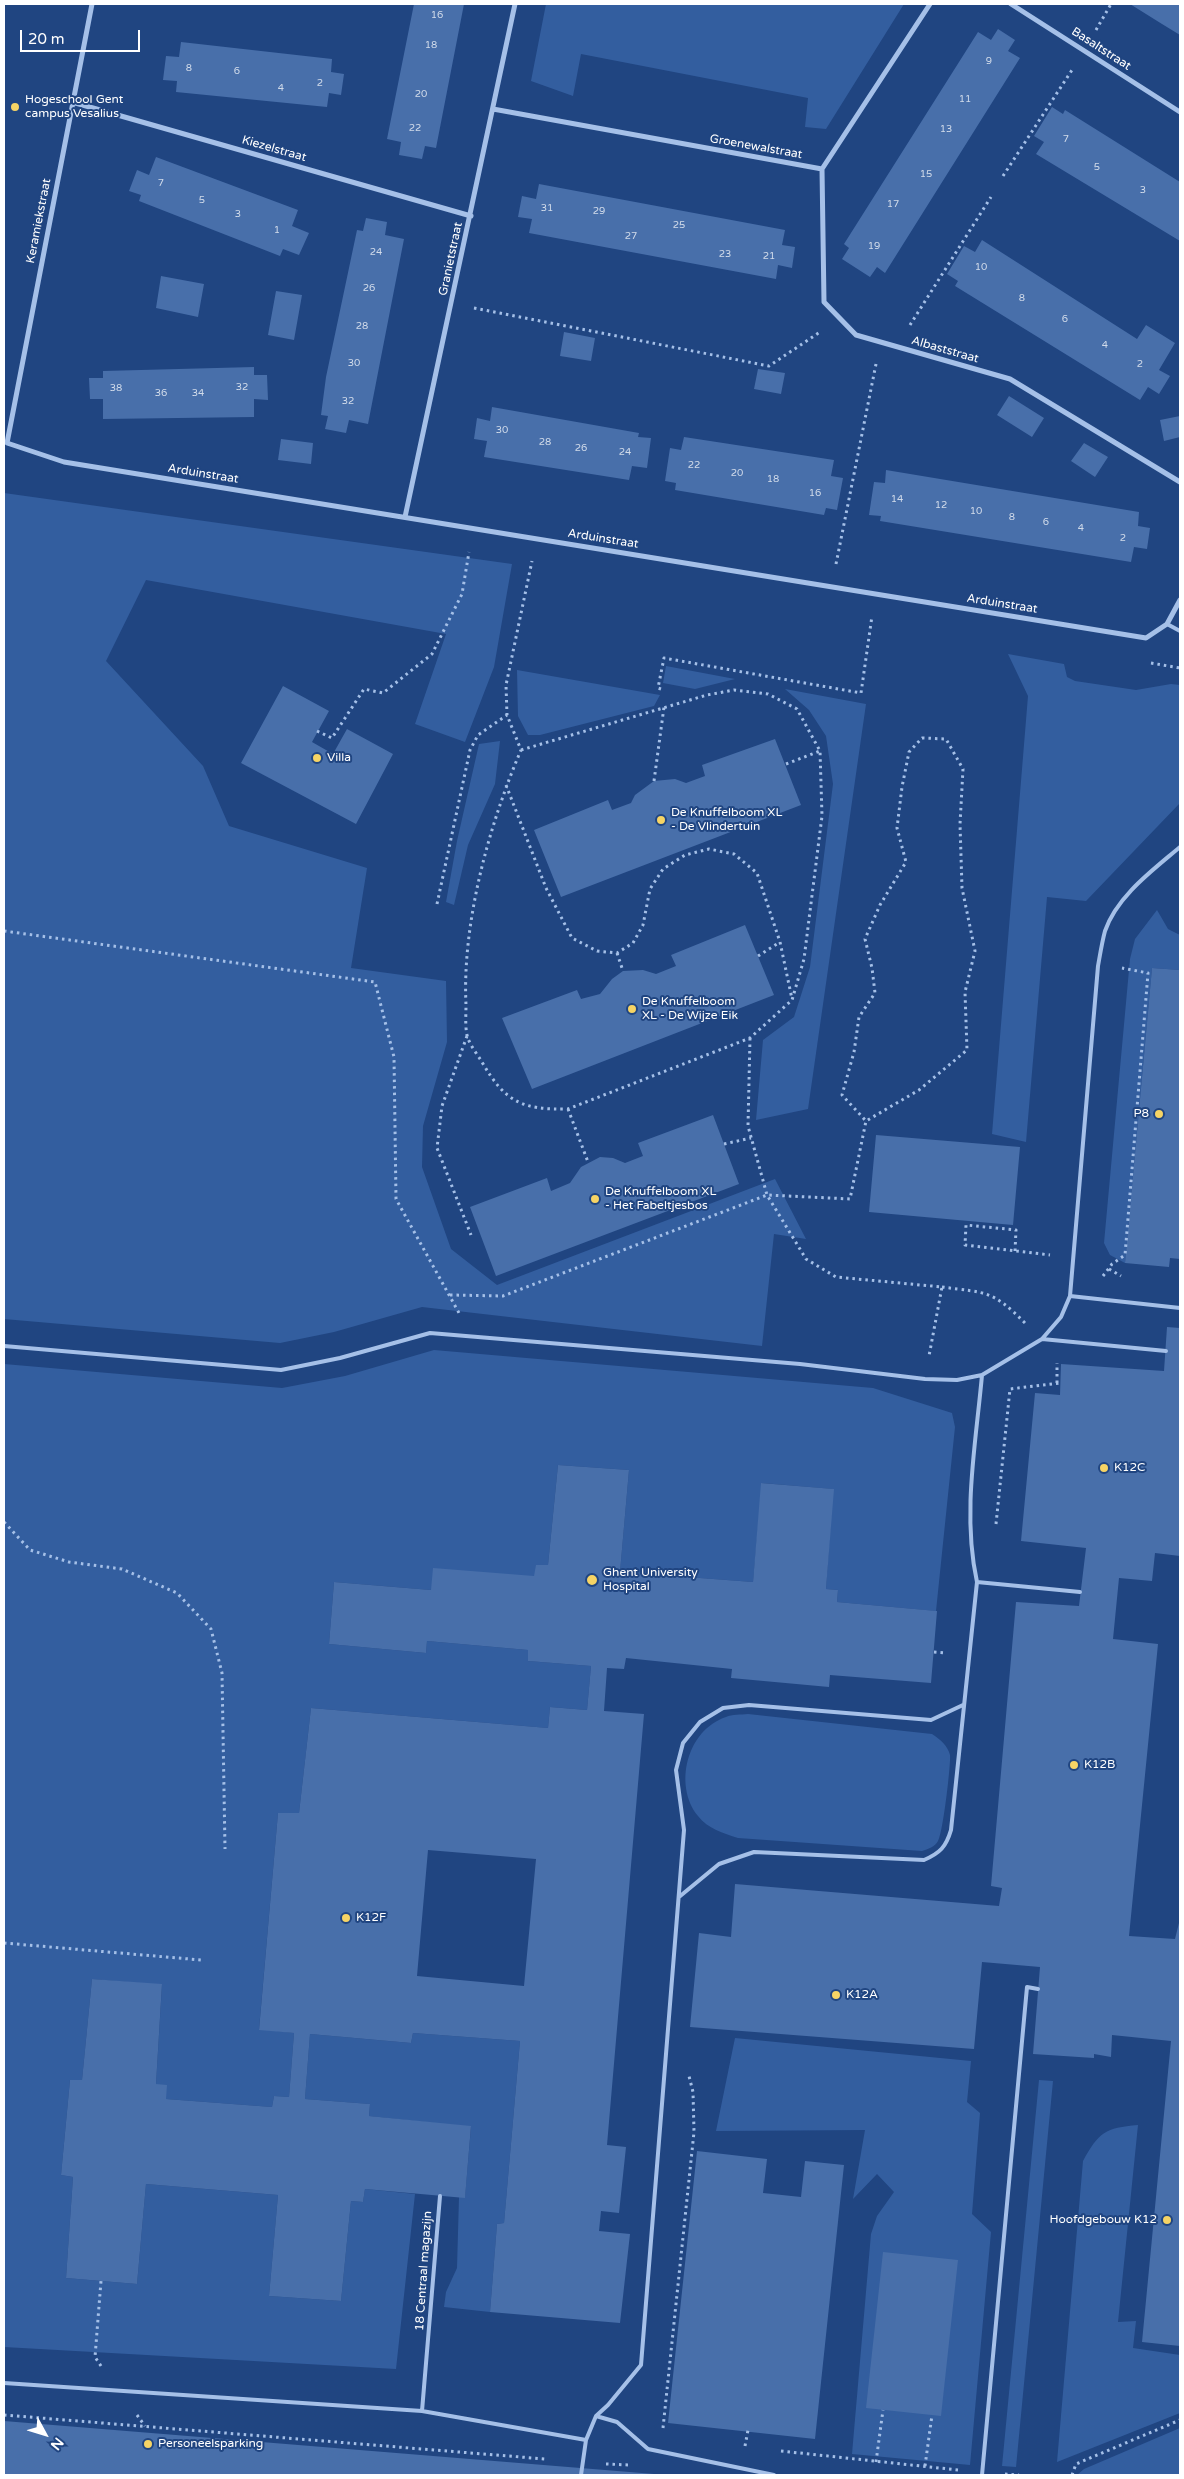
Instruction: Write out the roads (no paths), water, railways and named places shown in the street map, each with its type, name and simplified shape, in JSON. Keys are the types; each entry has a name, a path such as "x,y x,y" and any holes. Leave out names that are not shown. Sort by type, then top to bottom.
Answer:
{"street":[{"name":"Keramiekstraat","path":"5,442 92,4"},
{"name":"Granietstraat","path":"405,517 471,216 514,4"},
{"path":"822,168 930,4"},
{"name":"Basaltstraat","path":"1011,4 1180,112"},
{"name":"Kiezelstraat","path":"72,102 471,216"},
{"name":"Groenewalstraat","path":"493,109 822,168"},
{"name":"Albaststraat","path":"822,168 824,302 856,335 1010,379 1180,482"},
{"name":"Arduinstraat","path":"5,442 64,462 1146,638 1167,624 1180,600"}],"lane":[{"path":"1167,624 1180,631"},
{"path":"4,1346 281,1370 340,1358 430,1333 800,1364 925,1379 957,1380 982,1375 1042,1339 1061,1317 1070,1296 1098,966 1106,930 1123,900 1149,873 1180,847"},
{"path":"1070,1296 1180,1308"},
{"path":"1042,1339 1166,1351"},
{"path":"679,1898 719,1864 754,1852 924,1860 938,1854 946,1845 951,1830 977,1582 972,1557 970,1505 982,1375"},
{"path":"977,1582 1080,1592"},
{"path":"581,2475 586,2440 596,2416 608,2405 641,2365 684,1830 676,1770 683,1744 700,1722 723,1708 749,1705 932,1720 964,1705"},
{"path":"982,2474 1027,1987 1038,1989"},
{"name":"18 Centraal magazijn","path":"422,2411 440,2196"},
{"path":"4,2383 422,2411 586,2440"},
{"path":"596,2416 617,2422 648,2449 774,2475"}],"place":[{"name":"Hogeschool Gent campus Vesalius","path":"15,107"},
{"name":"Villa","path":"317,758"},
{"name":"De Knuffelboom XL - De Vlindertuin","path":"661,820"},
{"name":"De Knuffelboom XL - De Wijze Eik","path":"632,1009"},
{"name":"P8","path":"1159,1114"},
{"name":"De Knuffelboom XL - Het Fabeltjesbos","path":"595,1199"},
{"name":"K12C","path":"1104,1468"},
{"name":"Ghent University Hospital","path":"592,1580"},
{"name":"K12B","path":"1074,1765"},
{"name":"K12F","path":"346,1918"},
{"name":"K12A","path":"836,1995"},
{"name":"Hoofdgebouw K12","path":"1167,2220"},
{"name":"Personeelsparking","path":"148,2444"}]}
